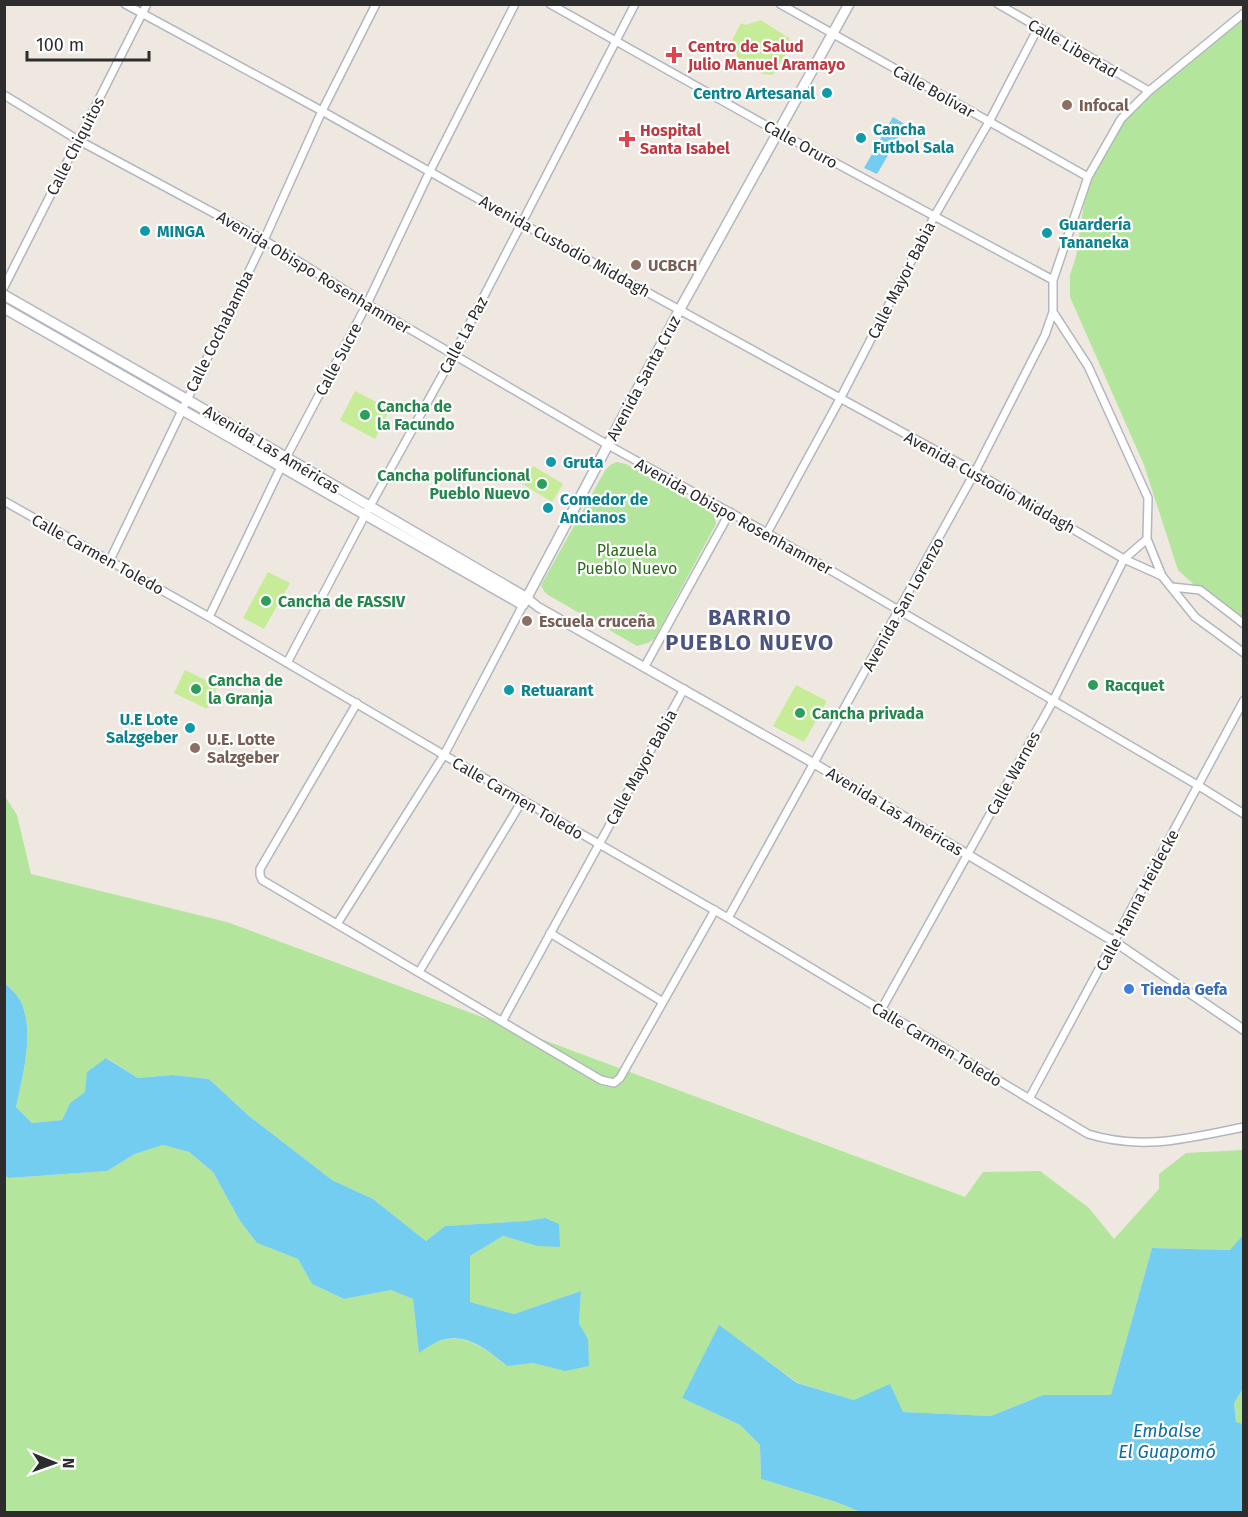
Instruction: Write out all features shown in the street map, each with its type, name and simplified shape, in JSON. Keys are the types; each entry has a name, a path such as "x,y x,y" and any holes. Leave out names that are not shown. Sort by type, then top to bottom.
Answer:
{"main road":[{"name":"Avenida Santa Cruz","path":"525,602 680,309 849,4"},
{"name":"Avenida Las Américas","path":"4,295 186,399 284,463"},
{"name":"Avenida Las Américas","path":"4,308 181,409 284,463 525,602"}],"street":[{"name":"Avenida Custodio Middagh","path":"125,4 975,472 1124,559 1162,576"},
{"name":"Calle Chiquitos","path":"4,287 147,4"},
{"name":"Calle Cochabamba","path":"110,560 264,240 322,111 376,4"},
{"name":"Calle Sucre","path":"209,617 515,4"},
{"name":"Calle Oruro","path":"550,4 778,132 1053,280"},
{"name":"Calle La Paz","path":"287,663 367,511 454,354 635,4"},
{"name":"Calle Bolívar","path":"780,4 1088,177"},
{"name":"Calle Libertad","path":"998,4 1149,90"},
{"name":"Avenida San Lorenzo","path":"728,918 975,472 1045,334 1053,312 1053,280 1088,177 1121,119 1149,90 1244,14"},
{"name":"Calle Mayor Babia","path":"768,533 934,217 989,122 1038,28"},
{"name":"Avenida Obispo Rosenhammer","path":"4,95 78,140 264,240 367,304 608,445 768,533 1244,814"},
{"path":"1053,312 1088,366 1148,498 1147,539 1162,576 1195,617 1244,653"},
{"name":"Calle Carmen Toledo","path":"4,501 715,910 1088,1134 1107,1140 1139,1143 1167,1142 1244,1127"},
{"path":"645,666 730,512"},
{"name":"Calle Warnes","path":"881,1010 1053,701 1124,559 1147,539"},
{"path":"1172,587 1200,590 1244,624"},
{"name":"Avenida Las Américas","path":"525,602 645,666 1115,942 1244,1030"},
{"name":"Avenida Santa Cruz","path":"337,924 444,755 525,602"},
{"name":"Calle Mayor Babia","path":"503,1020 684,689"},
{"name":"Calle Hanna Heidecke","path":"1029,1099 1244,700"},
{"path":"357,703 260,869 262,880 503,1020 601,1080 614,1083 620,1078 715,910"},
{"path":"420,972 522,801"},
{"path":"550,933 663,1002"}],"green space":[{"path":"1243,13 1243,626 1219,608 1178,570 1144,465 1070,297 1070,275 1076,257 1088,177 1121,119"},
{"path":"761,20 789,38 791,46 773,75 763,74 737,57 735,47 730,44 741,23 745,25"},
{"name":"Cancha de la Facundo","path":"355,391 390,409 375,439 340,420"},
{"name":"Plazuela Pueblo Nuevo","path":"617,462 626,464 711,512 716,524 654,639 637,646 548,595 541,585 606,469"},
{"name":"Cancha polifuncional Pueblo Nuevo","path":"533,466 563,484 552,502 521,483"},
{"name":"Cancha de FASSIV","path":"268,572 290,583 264,629 243,618"},
{"name":"Cancha de la Granja","path":"185,670 218,686 207,709 174,693"},
{"name":"Cancha privada","path":"796,685 827,701 804,742 773,726"},
{"path":"4,795 17,815 31,874 227,922 965,1197 983,1172 1040,1171 1089,1208 1114,1239 1159,1189 1159,1174 1186,1153 1243,1150 1243,1235 1231,1250 1152,1248 1111,1395 1043,1395 991,1416 902,1412 798,1383 719,1326 682,1398 740,1425 760,1445 761,1479 861,1512 5,1512 5,1176 9,1178 107,1171 135,1154 163,1145 189,1152 213,1172 240,1221 257,1243 298,1259 312,1284 344,1299 391,1290 413,1299 419,1352 437,1342 459,1339 476,1344 507,1366 533,1363 543,1365 588,1339 579,1323 581,1291 514,1314 470,1302 470,1256 503,1236 537,1246 545,1218 445,1226 426,1241 373,1199 332,1180 249,1116 209,1079 172,1075 138,1078 107,1058 88,1072 85,1092 70,1103 62,1120 32,1123 16,1107 26,1056 25,1016 21,1001 5,982"},
{"path":"1243,1389 1243,1424 1236,1423 1234,1403"}],"water":[{"path":"893,117 906,125 877,174 864,168"},
{"path":"4,982 19,998 25,1016 26,1055 16,1107 32,1123 62,1120 70,1103 85,1092 87,1072 106,1058 138,1078 172,1075 209,1079 249,1116 332,1180 373,1199 426,1241 445,1226 545,1218 559,1224 560,1247 537,1246 503,1236 470,1256 470,1302 514,1314 581,1291 579,1323 588,1339 589,1366 565,1371 533,1363 507,1366 476,1344 458,1339 439,1341 419,1353 413,1299 391,1290 344,1299 312,1284 298,1259 257,1243 240,1221 213,1172 189,1152 163,1145 135,1154 107,1171 9,1178 5,1176"},
{"name":"Embalse El Guapomó","path":"1243,1235 1243,1389 1234,1403 1236,1422 1243,1424 1243,1512 861,1512 761,1479 760,1445 740,1425 682,1398 719,1325 797,1383 854,1400 890,1384 903,1412 991,1416 1043,1395 1111,1395 1152,1248 1230,1250"}],"place":[{"name":"Centro de Salud Julio Manuel Aramayo","path":"674,55"},
{"name":"Centro Artesanal","path":"827,93"},
{"name":"Infocal","path":"1067,105"},
{"name":"Cancha Futbol Sala","path":"861,138"},
{"name":"Hospital Santa Isabel","path":"627,139"},
{"name":"MINGA","path":"145,231"},
{"name":"Guardería Tananeka","path":"1047,233"},
{"name":"UCBCH","path":"636,265"},
{"name":"Cancha de la Facundo","path":"365,415"},
{"name":"Gruta","path":"551,462"},
{"name":"Cancha polifuncional Pueblo Nuevo","path":"542,484"},
{"name":"Comedor de Ancianos","path":"548,508"},
{"name":"Cancha de FASSIV","path":"266,601"},
{"name":"Escuela cruceña","path":"527,621"},
{"name":"Racquet","path":"1093,685"},
{"name":"Cancha de la Granja","path":"196,689"},
{"name":"Retuarant","path":"509,690"},
{"name":"Cancha privada","path":"800,713"},
{"name":"U.E Lote Salzgeber","path":"190,728"},
{"name":"U.E. Lotte Salzgeber","path":"195,748"},
{"name":"Tienda Gefa","path":"1129,989"}],"district":[{"name":"BARRIO PUEBLO NUEVO","path":"750,630"}]}
